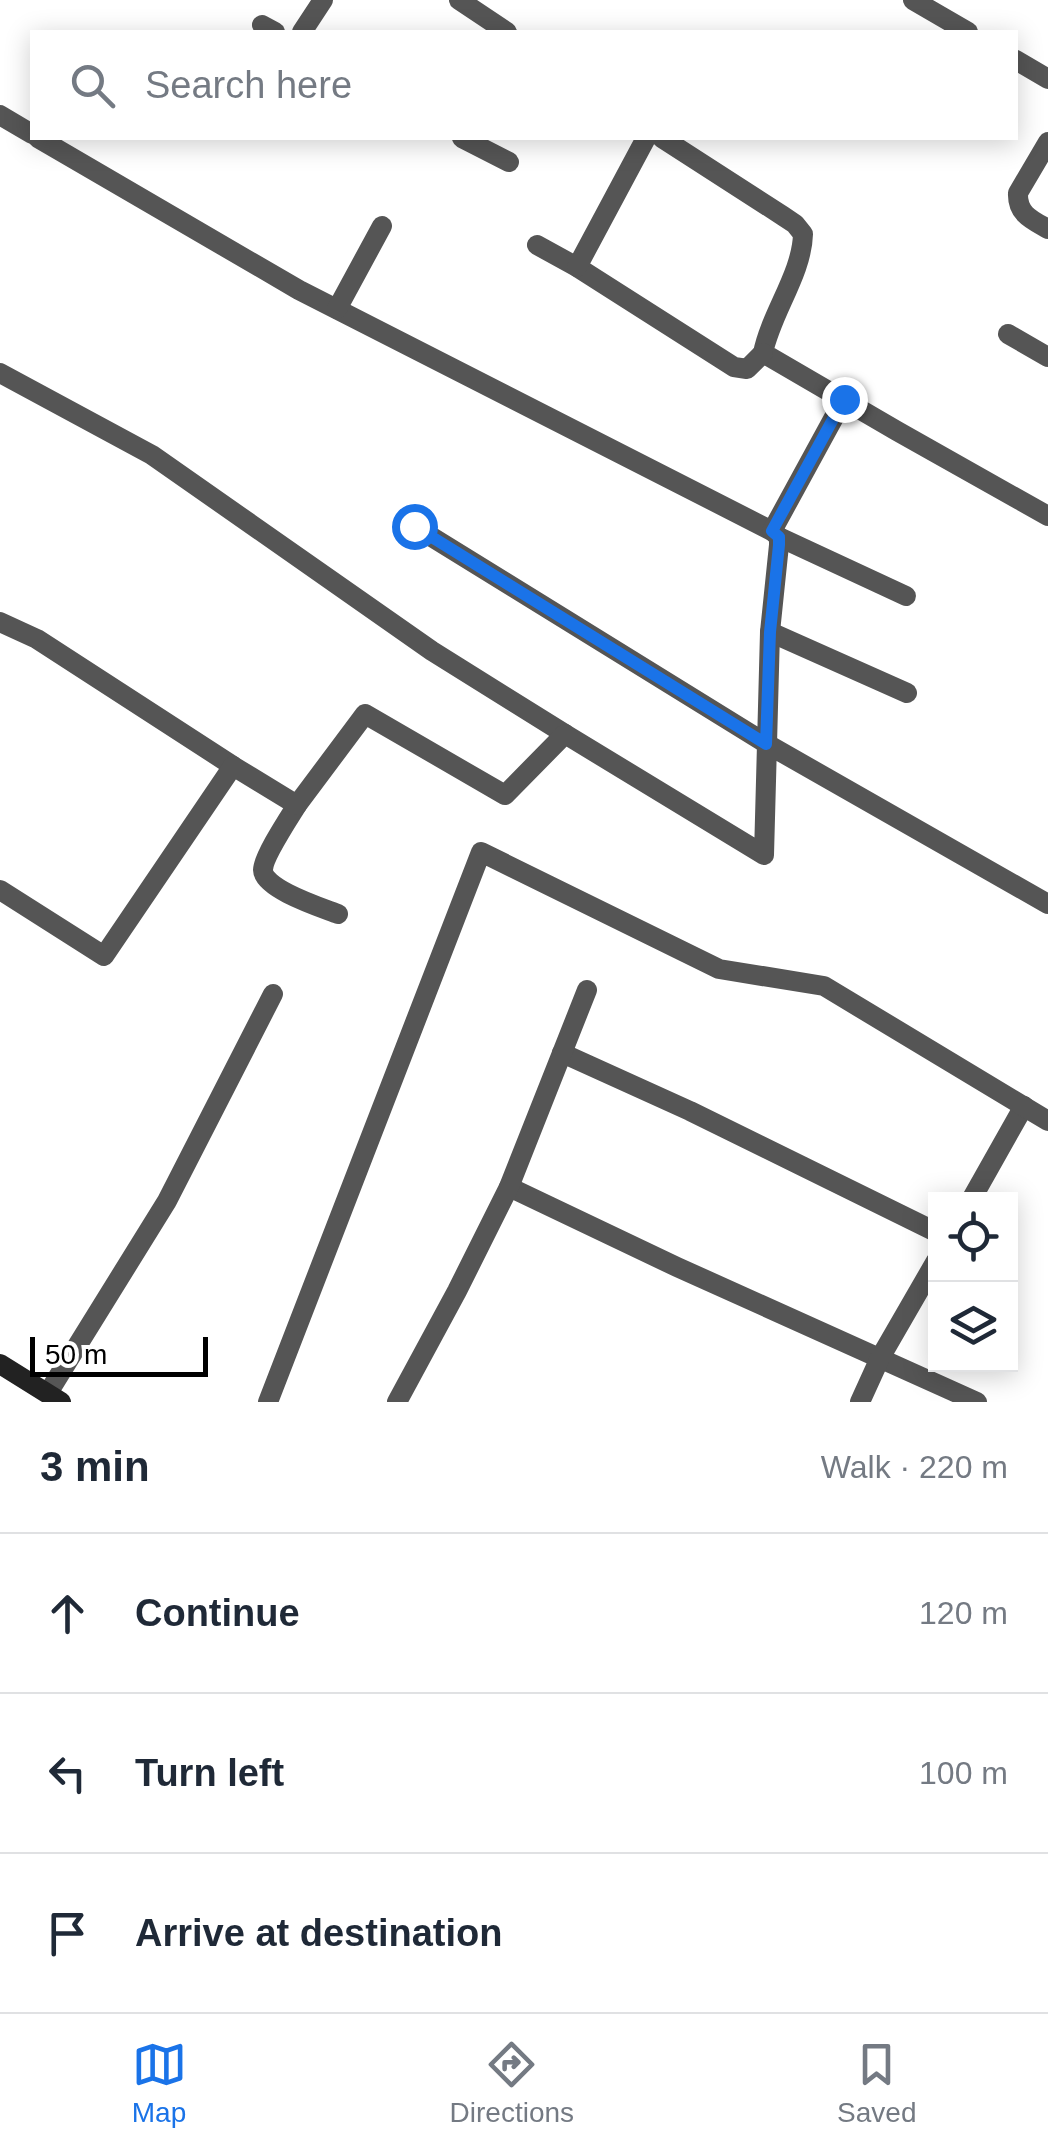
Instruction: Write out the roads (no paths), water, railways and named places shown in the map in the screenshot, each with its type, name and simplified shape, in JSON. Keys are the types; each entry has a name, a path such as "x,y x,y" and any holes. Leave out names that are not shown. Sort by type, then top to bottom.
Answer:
{"street":[{"path":"303,30 324,0"},
{"path":"459,0 504,30"},
{"path":"913,0 965,30"},
{"path":"1018,61 1046,74"},
{"path":"0,115 30,133"},
{"path":"42,140 299,290 776,534 906,596"},
{"path":"466,140 509,162"},
{"path":"576,267 645,140"},
{"path":"537,245 734,367 746,369 763,352 800,257 802,234 795,224 665,140"},
{"path":"1048,142 1018,193 1018,202 1020,210 1048,229"},
{"path":"337,309 382,226"},
{"path":"1008,334 1048,357"},
{"path":"763,352 1048,516"},
{"path":"0,372 152,455 432,652 764,855 776,534 844,399"},
{"path":"414,526 766,744 1048,904"},
{"path":"0,622 36,639 297,805"},
{"path":"770,632 907,693"},
{"path":"338,914 282,890 263,873 267,858 297,805 366,714 505,795 565,734"},
{"path":"0,890 104,956 233,766"},
{"path":"268,1402 482,852 718,970 824,986 1048,1121"},
{"path":"397,1402 508,1186 587,990"},
{"path":"0,1364 54,1397 168,1201 273,994"},
{"path":"562,1053 928,1228"},
{"path":"976,1192 1024,1106"},
{"path":"508,1186 977,1402"},
{"path":"860,1402 880,1358 928,1275"}]}
